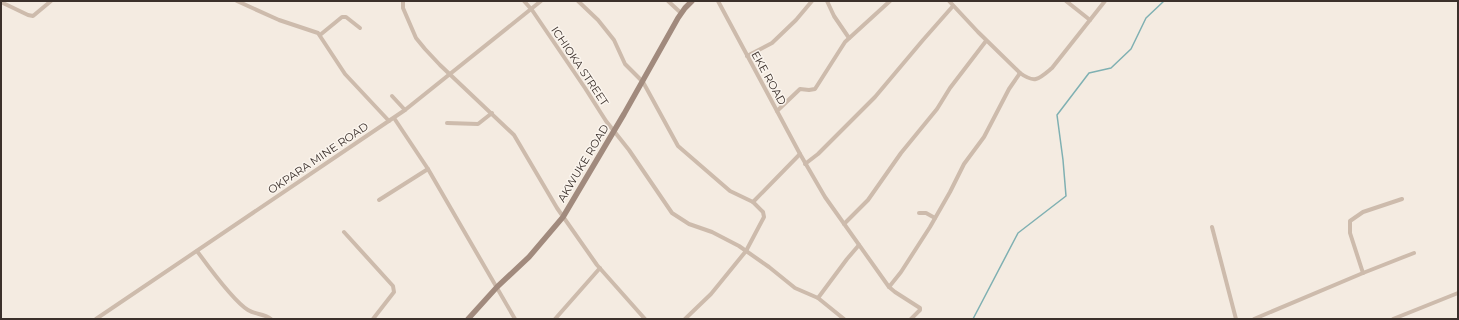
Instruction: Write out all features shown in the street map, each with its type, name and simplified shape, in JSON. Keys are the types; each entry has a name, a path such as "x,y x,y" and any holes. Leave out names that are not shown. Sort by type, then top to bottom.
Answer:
{"main road":[{"name":"AKWUKE ROAD","path":"468,319 497,287 525,261 563,217 681,13 692,1"}],"street":[{"path":"3,3 33,16 51,1"},
{"path":"237,1 279,20 315,31 320,35 345,74 389,121"},
{"path":"403,1 402,8 416,38 450,74 514,135 563,217 600,268 645,319"},
{"name":"ICHIOKA STREET","path":"524,1 532,10 585,88 613,132 629,150 672,213 689,224 725,238 746,251 795,288 818,298 844,319"},
{"name":"OKPARA MINE ROAD","path":"96,319 238,225 394,118 532,10 541,1"},
{"path":"578,1 602,24 614,40 625,64 642,81 678,146 730,191 753,202 762,212 764,217 746,251 716,288 685,319"},
{"path":"668,1 681,13"},
{"name":"EKE ROAD","path":"718,1 805,164 825,197 889,287 920,308 920,310 911,319"},
{"path":"747,56 772,43 796,20 812,1"},
{"path":"827,1 834,16 849,38"},
{"path":"777,110 800,88 809,90 817,87 842,46 890,1"},
{"path":"950,1 986,40 1020,73 1030,80 1038,79 1057,61 1105,1"},
{"path":"1066,1 1090,20"},
{"path":"805,164 818,154 875,97 953,6"},
{"path":"320,35 342,17 346,17 360,28"},
{"path":"844,224 868,200 901,153 937,109 953,84 986,40"},
{"path":"889,287 902,272 935,218 964,164 984,137 1009,89 1020,73"},
{"path":"392,96 405,110"},
{"path":"447,123 478,124 492,113"},
{"path":"394,118 428,169 515,319"},
{"path":"753,202 800,154"},
{"path":"379,200 428,169"},
{"path":"1363,273 1350,233 1350,221 1364,212 1402,199"},
{"path":"919,213 926,213 935,218"},
{"path":"1212,227 1236,319"},
{"path":"344,232 393,286 394,289 394,292 373,319"},
{"path":"818,298 859,245"},
{"path":"197,251 226,288 245,308 252,312 264,314 271,319"},
{"path":"1254,319 1414,253"},
{"path":"555,319 600,268"},
{"path":"1393,319 1458,293"}],"waterway":[{"path":"973,319 1018,233 1066,196 1057,115 1089,73 1111,68 1131,49 1146,18 1164,1"}]}
